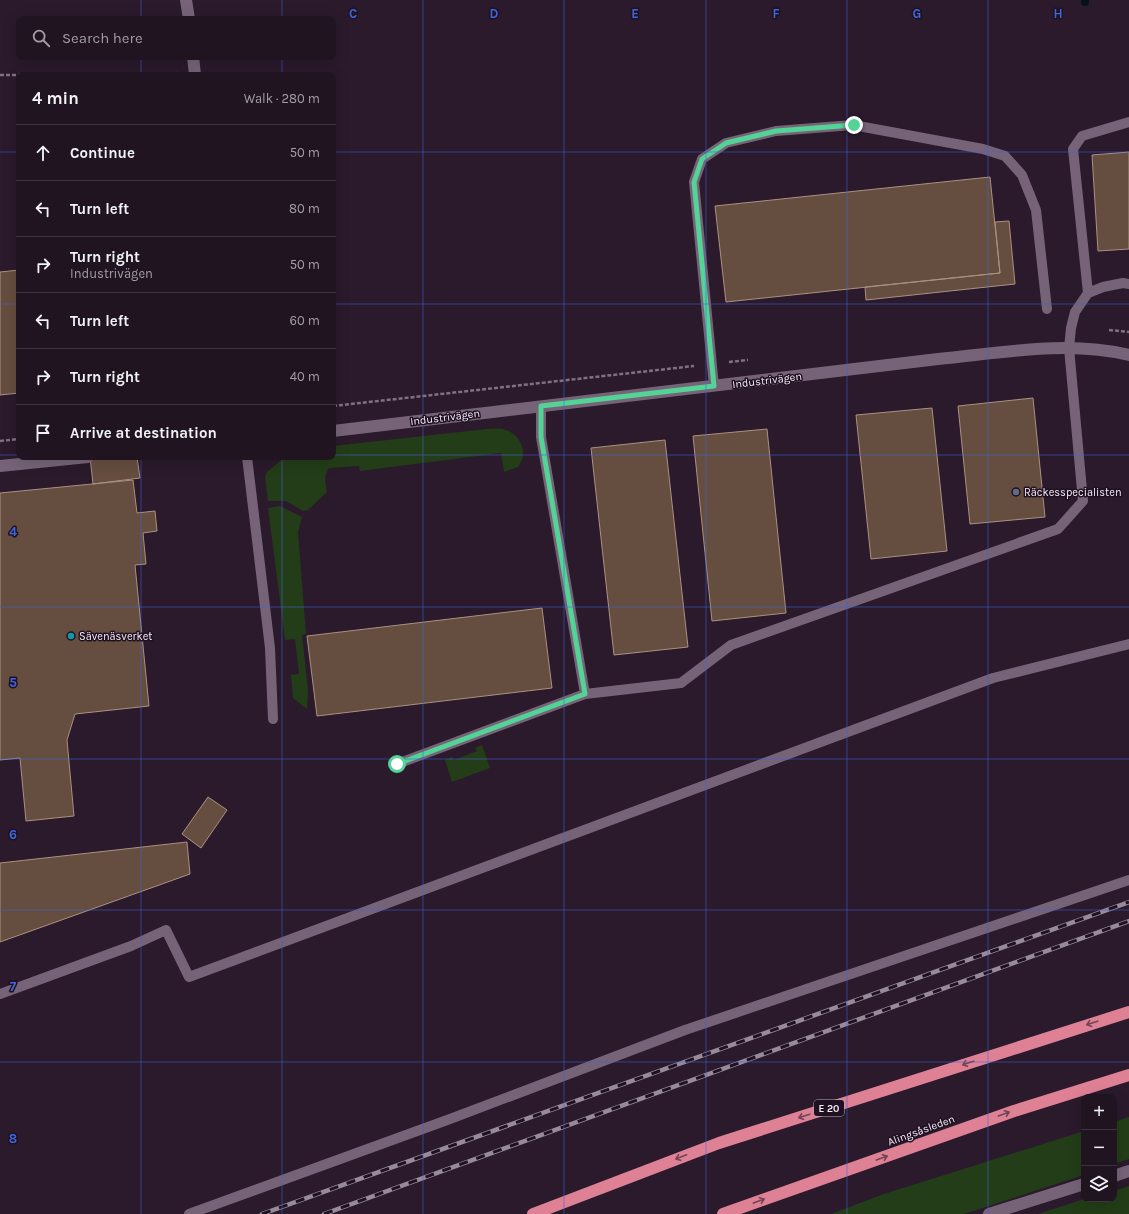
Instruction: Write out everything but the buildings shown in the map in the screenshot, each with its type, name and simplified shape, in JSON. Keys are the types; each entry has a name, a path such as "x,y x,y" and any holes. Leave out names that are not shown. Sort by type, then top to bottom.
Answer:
{"highway":[{"name":"E 20","path":"533,1214 720,1143 1129,1012"},
{"name":"Alingsåsleden","path":"723,1214 1014,1111 1129,1075"}],"street":[{"path":"186,0 188,16"},
{"path":"193,60 195,72"},
{"name":"Industrivägen","path":"336,431 938,359 1069,348 1129,355"},
{"path":"0,466 59,460"},
{"path":"1117,1175 1129,1172"},
{"path":"989,1214 1081,1185"}],"lane":[{"path":"1088,293 1073,149 1082,136 1129,122"},
{"path":"714,386 694,182 702,159 726,143 776,131 854,125 983,149 1005,156 1022,175 1036,210 1047,310"},
{"path":"397,764 585,694 682,683 731,645 1058,529 1084,501 1069,348 1075,312 1088,293 1103,286 1123,283 1129,284"},
{"path":"541,406 541,437 585,694"},
{"path":"247,460 270,648 273,719"},
{"path":"0,994 131,946 166,930 189,977 993,678 1129,644"},
{"path":"189,1214 450,1119 685,1030 1129,880"}],"path":[{"path":"0,75 16,75"},
{"path":"0,441 16,438"}],"green space":[{"path":"487,429 503,429 509,431 519,440 523,450 523,456 518,467 504,472 501,453 360,471 359,466 329,468 325,477 327,492 308,510 303,511 286,501 268,501 265,477 267,472 281,460 336,460 336,446"},
{"path":"280,506 302,517 298,532 306,634 302,635 308,690 307,709 293,698 291,675 299,674 295,639 285,640 268,508"},
{"path":"482,745 490,768 452,782 445,760 452,757 454,760 477,751 475,748"},
{"path":"1129,1117 1129,1159 1117,1163 1117,1130 1117,1121"},
{"path":"1081,1132 1081,1176 964,1214 831,1214 884,1194"},
{"path":"1129,1186 1129,1214 1038,1214 1081,1200 1081,1202 1117,1202 1117,1190"}],"railway":[{"path":"262,1214 1129,902"},
{"path":"324,1214 1129,921"}],"place":[{"name":"Räckesspecialisten","path":"1016,492"},
{"name":"Sävenäsverket","path":"71,636"}],"route":[{"path":"397,764 585,694 541,437 541,406 714,386 695,208 694,182 702,159 726,143 776,131 854,125"}]}
